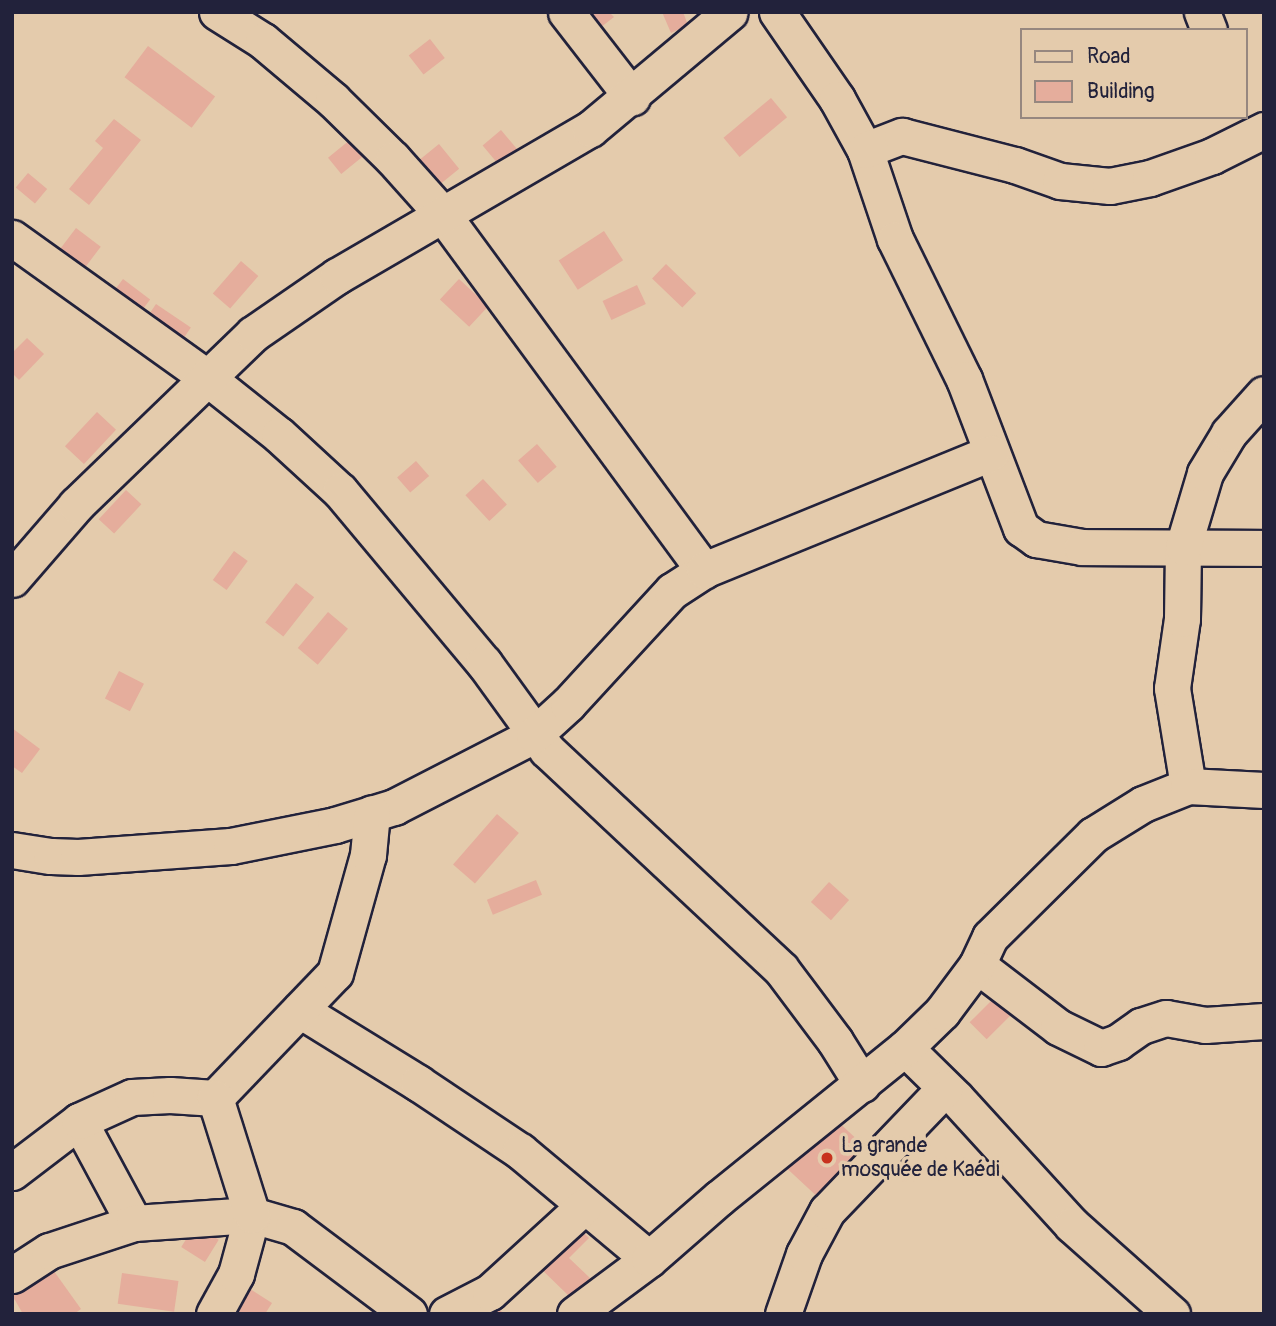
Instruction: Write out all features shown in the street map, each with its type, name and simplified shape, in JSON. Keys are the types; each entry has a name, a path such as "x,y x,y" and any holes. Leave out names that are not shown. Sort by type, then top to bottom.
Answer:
{"street":[{"path":"217,12 263,41 333,100 393,159 443,215 704,570"},
{"path":"566,12 632,97"},
{"path":"12,579 76,505 253,334 337,276 590,130 730,12"},
{"path":"777,12 837,99 865,150 895,239 964,379 1021,528 1036,539 1082,548 1264,548"},
{"path":"865,150 902,136 1015,165 1060,181 1110,186 1150,178 1212,156 1256,125"},
{"path":"12,239 206,377 279,435 340,491 484,663 534,736 781,969 835,1041 862,1084"},
{"path":"1188,786 1172,688 1182,620 1183,547 1205,473 1229,433 1264,394"},
{"path":"12,850 78,857 231,846 335,825 394,807 534,736 568,704 671,591 704,570 992,453"},
{"path":"575,1314 649,1259 719,1198 905,1048 942,1012 977,965 990,937 1093,835 1143,804 1188,786 1264,790"},
{"path":"12,1172 79,1121 132,1097 170,1095 215,1098 335,972 368,855 372,813"},
{"path":"977,965 1058,1027 1101,1048 1118,1042 1141,1026 1166,1018 1205,1025 1264,1021"},
{"path":"300,1010 418,1083 520,1151 583,1207 649,1259"},
{"path":"905,1048 1072,1225 1172,1314"},
{"path":"783,1314 804,1255 827,1211 945,1088"},
{"path":"214,1314 236,1274 252,1215 215,1098"},
{"path":"79,1121 134,1223"},
{"path":"447,1314 490,1292 583,1207"},
{"path":"12,1275 49,1251 134,1223 252,1215 293,1227 409,1314"}],"building":[{"path":"574,12 609,12 614,17 592,34"},
{"path":"662,12 683,12 688,25 671,33"},
{"path":"430,39 445,58 423,75 409,56"},
{"path":"148,46 215,97 192,128 125,77"},
{"path":"771,98 787,117 740,157 724,138"},
{"path":"114,119 141,140 89,205 69,189 103,148 95,141"},
{"path":"501,130 520,153 502,168 483,145"},
{"path":"356,135 369,151 341,174 328,158"},
{"path":"439,144 459,169 431,192 411,167"},
{"path":"28,173 47,189 35,204 16,188"},
{"path":"76,228 101,247 84,269 59,250"},
{"path":"604,231 623,260 578,290 559,260"},
{"path":"241,261 258,276 230,309 213,293"},
{"path":"666,264 696,293 682,308 652,278"},
{"path":"123,279 150,299 139,315 112,294"},
{"path":"459,279 488,306 469,327 440,299"},
{"path":"637,285 646,304 611,320 603,301"},
{"path":"156,304 191,327 179,346 144,322"},
{"path":"27,338 44,354 19,380 12,373 12,353"},
{"path":"97,412 116,430 84,464 65,446"},
{"path":"537,444 557,467 538,483 518,460"},
{"path":"416,461 429,476 410,492 397,477"},
{"path":"483,479 507,505 489,521 465,495"},
{"path":"126,490 141,504 114,534 99,519"},
{"path":"234,551 248,561 227,590 213,580"},
{"path":"296,583 314,597 283,637 265,622"},
{"path":"328,612 348,629 318,665 298,648"},
{"path":"119,671 144,684 130,711 105,699"},
{"path":"12,728 40,749 22,773 12,766"},
{"path":"497,814 519,833 475,884 453,865"},
{"path":"536,880 542,895 493,915 487,900"},
{"path":"829,882 849,900 831,920 811,902"},
{"path":"993,999 1010,1016 987,1039 970,1022"},
{"name":"La grande mosquée de Kaédi","path":"833,1117 872,1153 825,1204 786,1167"},
{"path":"575,1224 589,1238 569,1258 590,1278 571,1298 536,1264"},
{"path":"195,1225 219,1240 205,1262 181,1247"},
{"path":"51,1267 81,1309 74,1314 23,1314 12,1295"},
{"path":"122,1273 178,1281 174,1312 118,1304"},
{"path":"247,1287 272,1303 265,1314 239,1314 232,1310"},
{"path":"492,1302 504,1314 480,1314"}],"place":[{"name":"La grande mosquée de Kaédi","path":"827,1158"}]}
